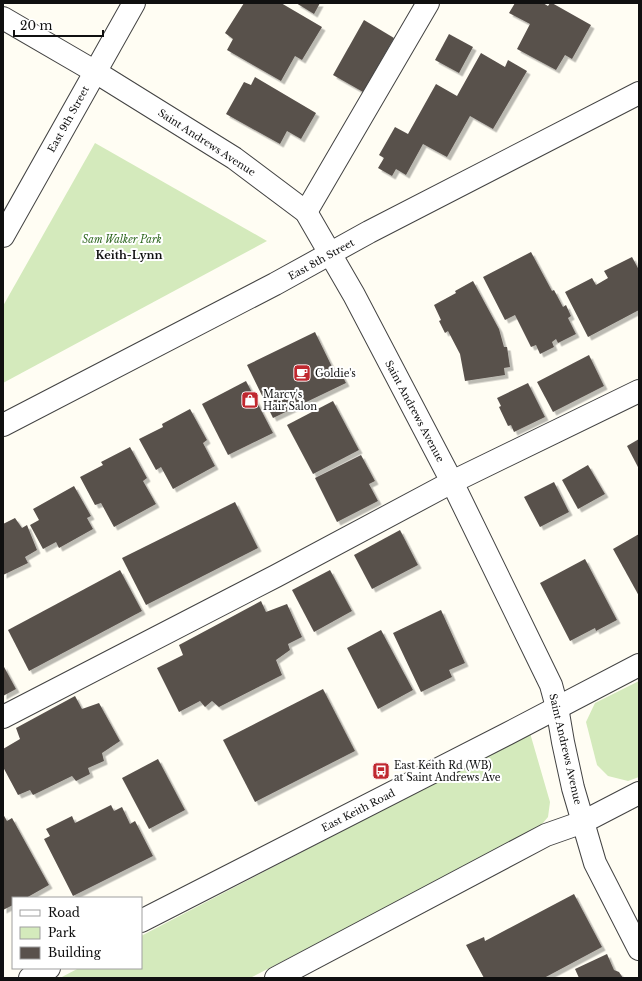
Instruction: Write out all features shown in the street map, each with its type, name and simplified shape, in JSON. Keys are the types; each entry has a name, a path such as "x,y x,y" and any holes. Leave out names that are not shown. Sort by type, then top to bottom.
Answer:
{"street":[{"name":"East 9th Street","path":"3,236 94,71 134,3"},
{"path":"306,212 428,3"},
{"name":"Saint Andrews Avenue","path":"3,18 94,71 234,158 306,212 354,295 452,482 551,684 573,788 595,863 639,949"},
{"name":"East 8th Street","path":"3,425 639,93"},
{"path":"3,717 276,576 452,482 639,391"},
{"name":"East Keith Road","path":"142,920 639,665"},
{"path":"276,978 546,835 583,822 639,793"},
{"path":"30,978 47,969"}],"green space":[{"name":"Sam Walker Park","path":"95,143 267,241 3,383 3,306"},
{"path":"639,681 639,777 628,781 608,776 597,765 586,722 595,703"},
{"path":"530,733 550,802 548,817 537,830 250,978 60,978 77,969 142,969 142,935"}],"building":[{"path":"244,3 281,3 322,27 302,60 295,56 281,81 227,50 233,39 225,33"},
{"path":"296,3 320,3 314,14"},
{"path":"515,3 543,3 548,6 552,3 591,25 572,59 565,55 556,70 517,49 530,24 509,13"},
{"path":"364,20 394,38 363,92 333,75"},
{"path":"449,34 473,47 459,73 435,60"},
{"path":"481,53 505,67 508,60 527,71 493,129 470,116 447,157 423,144 406,175 396,169 392,176 378,168 384,158 379,155 395,127 408,134 436,84 457,96"},
{"path":"255,77 316,113 301,139 287,131 280,144 226,114 244,82 251,85"},
{"path":"531,252 552,291 554,290 563,307 566,305 571,316 568,318 576,334 558,343 556,339 552,342 554,347 540,354 536,345 531,347 515,315 505,320 483,277"},
{"path":"632,257 639,270 639,310 588,337 565,292 592,278 596,285 608,278 604,271"},
{"path":"473,281 499,329 504,347 507,347 510,367 504,368 505,375 465,381 460,354 448,331 445,333 434,305 456,293 455,291"},
{"path":"315,332 335,373 340,371 346,383 273,418 247,365"},
{"path":"589,355 604,386 553,412 537,382"},
{"path":"246,381 273,433 228,455 202,404"},
{"path":"528,383 545,417 514,432 511,425 508,426 499,407 501,406 497,398"},
{"path":"333,401 359,450 313,474 287,425"},
{"path":"190,409 207,440 203,443 215,466 173,489 161,467 156,470 139,439 163,427 162,424"},
{"path":"639,439 639,469 627,446"},
{"path":"130,447 147,478 143,481 156,504 114,527 101,503 95,505 80,477 103,465 101,462"},
{"path":"361,455 375,481 369,484 378,501 337,522 315,478"},
{"path":"588,465 605,494 578,509 562,480"},
{"path":"554,482 569,512 540,527 524,497"},
{"path":"74,486 91,516 87,518 93,529 59,548 56,542 43,549 30,525 39,520 33,509"},
{"path":"235,502 258,548 146,605 122,558"},
{"path":"15,518 22,528 27,525 37,550 25,557 28,563 3,575 3,524"},
{"path":"400,530 418,565 372,589 354,555"},
{"path":"639,534 639,596 613,549"},
{"path":"585,559 617,620 596,631 595,628 570,641 540,583"},
{"path":"120,570 142,611 29,671 8,630"},
{"path":"330,570 352,611 314,632 292,590"},
{"path":"261,601 266,612 287,604 302,637 288,644 290,650 276,660 282,675 219,707 212,701 205,707 200,701 179,712 157,668 183,655 179,645"},
{"path":"441,610 465,663 449,670 452,677 421,692 393,633"},
{"path":"381,630 413,690 378,709 347,648"},
{"path":"3,665 16,689 3,696"},
{"path":"323,689 355,751 255,802 223,740"},
{"path":"75,696 82,709 99,703 120,741 102,753 104,761 88,768 90,774 76,781 72,776 33,795 30,790 18,795 3,767 3,749 20,739 16,728"},
{"path":"158,759 185,810 149,829 122,778"},
{"path":"111,805 114,811 122,807 130,824 135,821 153,856 73,896 44,839 50,836 46,829 72,816 75,823"},
{"path":"3,814 7,821 12,818 49,885 28,897 12,897 12,906 3,910"},
{"path":"574,894 602,947 544,978 484,978 466,945 484,937 485,941"},
{"path":"607,954 614,970 619,972 623,978 579,978 575,969"}],"place":[{"name":"Goldie's","path":"302,373"},
{"name":"Marcy's Hair Salon","path":"250,400"},
{"name":"East Keith Rd (WB) at Saint Andrews Ave","path":"381,771"}],"district":[{"name":"Keith-Lynn","path":"129,255"}]}
